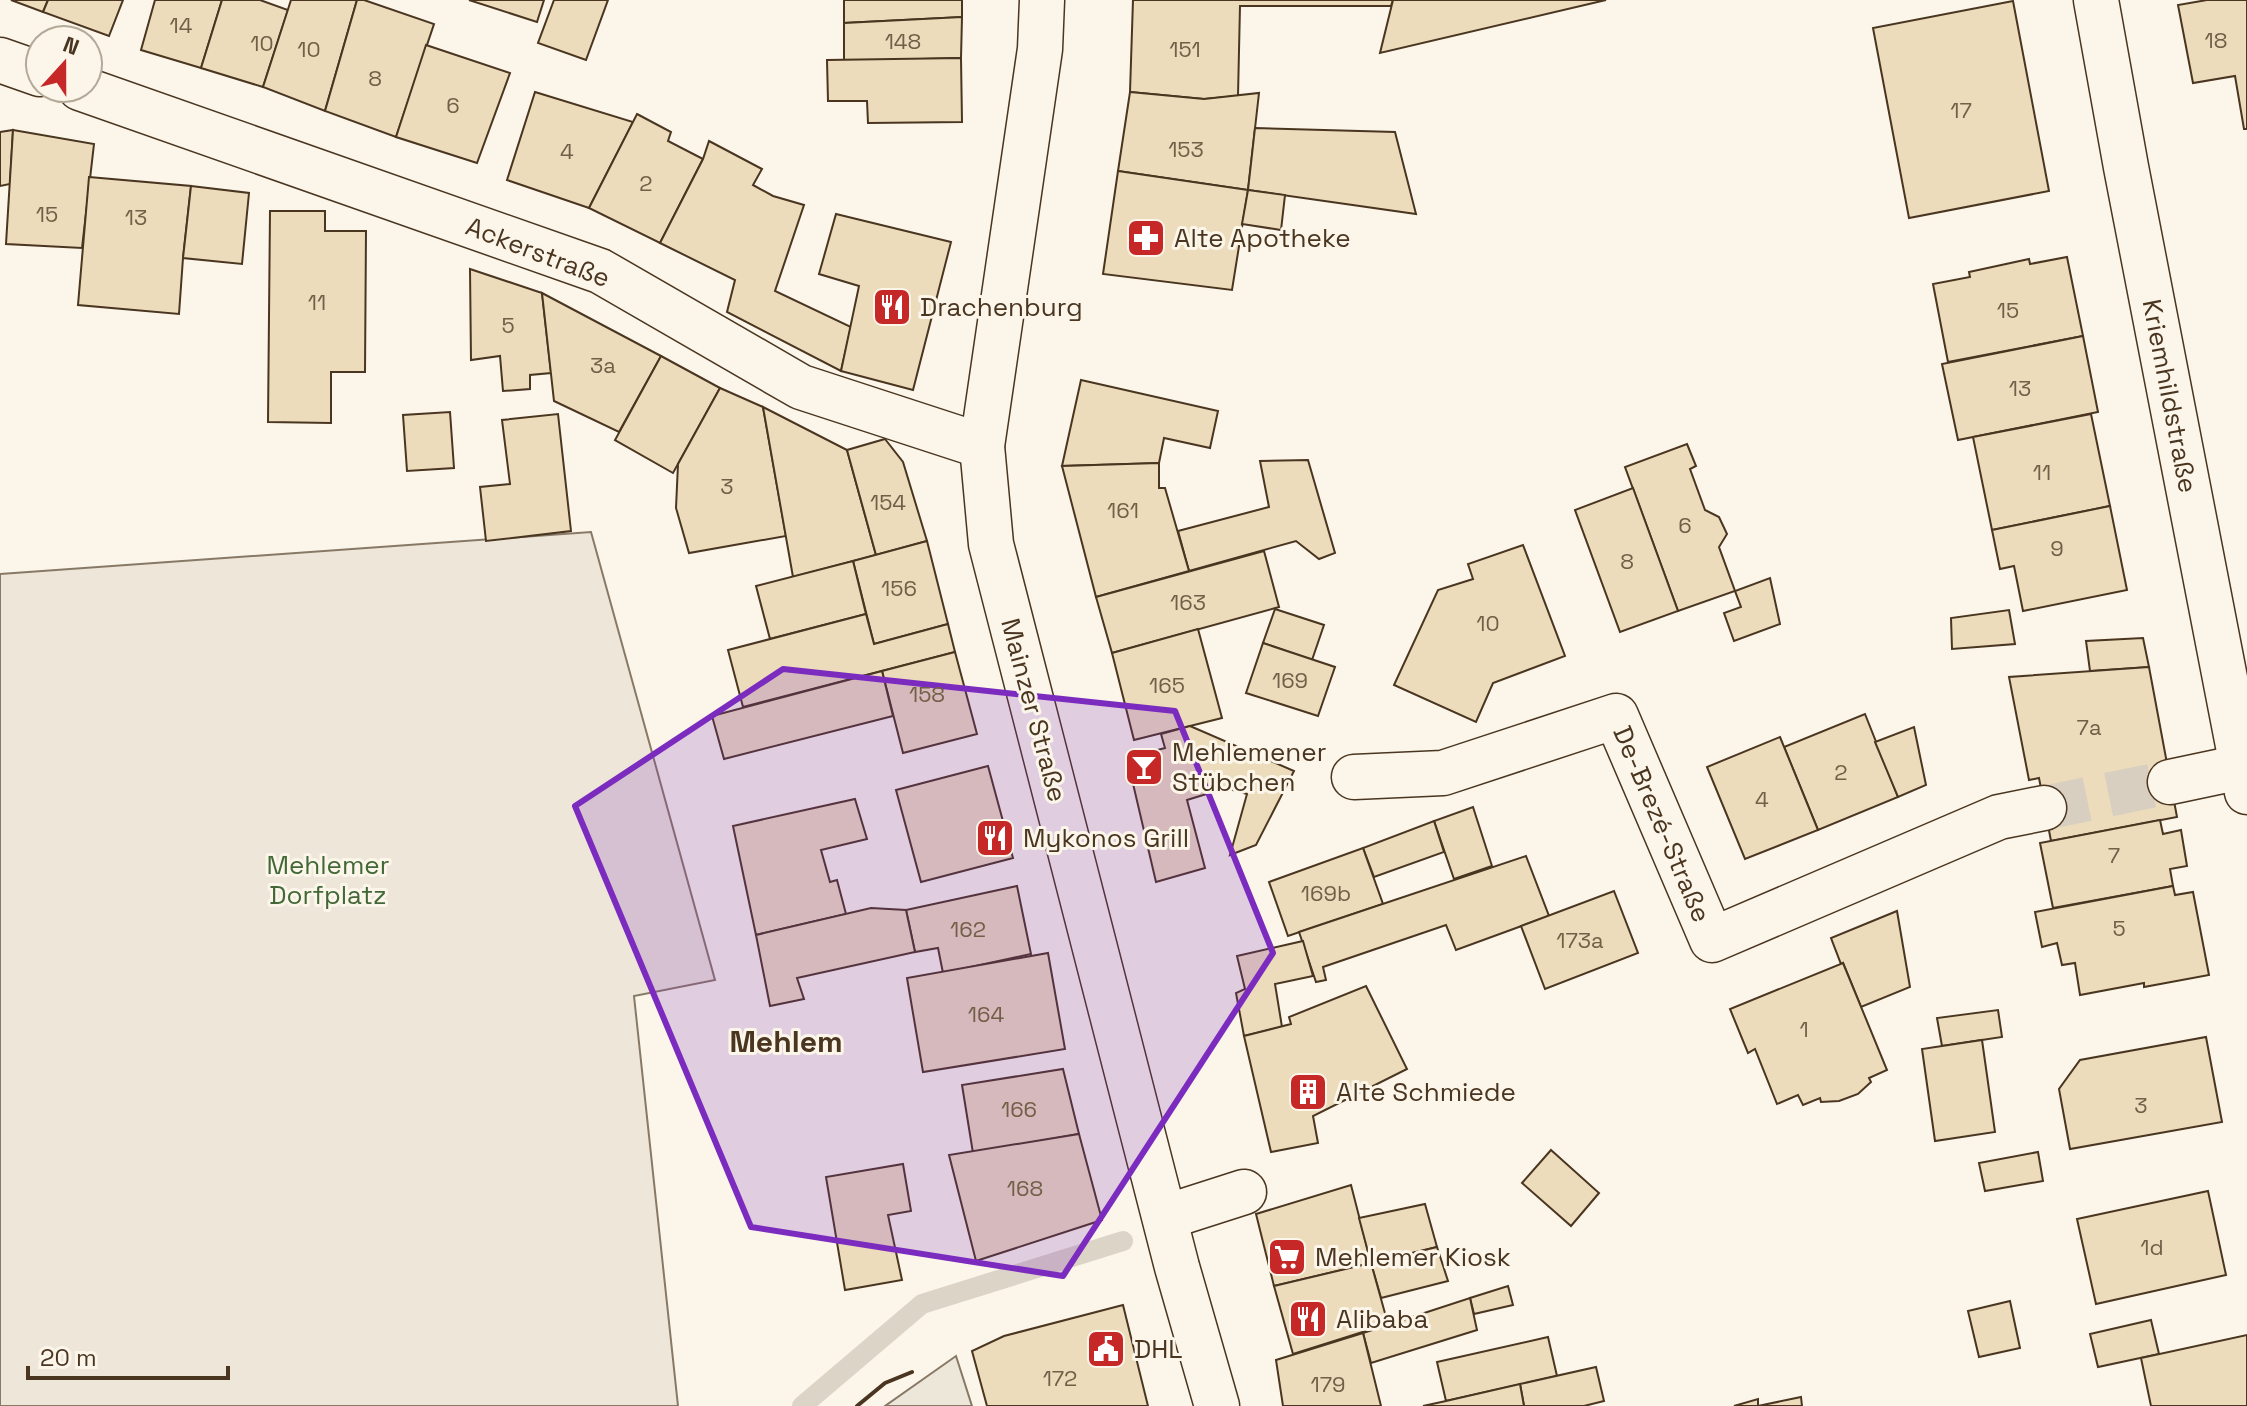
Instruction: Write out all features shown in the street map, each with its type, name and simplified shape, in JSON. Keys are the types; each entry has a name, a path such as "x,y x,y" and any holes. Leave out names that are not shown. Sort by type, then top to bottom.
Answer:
{"street":[{"name":"Mainzer Straße","path":"1042,0 1040,49 982,446 991,544 1177,1267 1217,1406"},
{"name":"Kriemhildstraße","path":"2096,0 2244,780"},
{"path":"0,60 24,68"},
{"name":"Ackerstraße","path":"104,96 600,271 801,387 982,446"},
{"name":"De-Brezé-Straße","path":"1354,777 1443,773 1616,716 1712,940 1999,817 2044,808"},
{"path":"2170,782 2244,780"},
{"path":"1166,1217 1244,1192"}],"highlighted area":[{"path":"783,669 1175,711 1273,953 1063,1276 751,1227 575,806"}],"green space":[{"name":"Mehlemer Dorfplatz","path":"591,532 715,980 634,996 678,1406 0,1406 0,574"}],"shaded area":[{"path":"956,1356 972,1406 885,1406"}],"building":[{"path":"11,0 48,0 43,12"},
{"path":"48,0 123,0 109,36 104,34 104,24 76,24 43,12"},
{"path":"155,0 222,0 201,68 141,50"},
{"path":"222,0 260,0 288,10 263,87 201,68"},
{"path":"291,0 357,0 325,111 263,87"},
{"path":"357,0 434,24 396,137 325,111"},
{"path":"469,0 544,0 537,22"},
{"path":"554,0 608,0 586,60 538,43"},
{"path":"844,0 962,0 962,17 844,23"},
{"path":"1133,0 1393,0 1391,6 1240,6 1238,96 1204,99 1130,92"},
{"path":"1393,0 1606,0 1380,53"},
{"path":"2207,0 2247,0 2247,129 2244,129 2235,76 2193,83 2178,5"},
{"path":"2013,1 2049,191 1909,218 1873,28"},
{"path":"962,17 961,58 844,61 844,23"},
{"path":"426,45 510,73 477,163 396,137"},
{"path":"961,58 962,122 868,123 867,101 828,101 827,60"},
{"path":"535,92 633,122 589,208 507,180"},
{"path":"1130,92 1204,99 1259,93 1248,190 1118,171"},
{"path":"637,114 671,132 668,141 703,159 660,243 589,208"},
{"path":"1255,128 1395,132 1416,214 1248,190"},
{"path":"13,130 10,184 0,186 0,132"},
{"path":"13,130 94,144 82,248 6,244"},
{"path":"709,141 762,169 753,185 773,196 804,205 775,291 851,327 841,371 727,312 735,280 660,243"},
{"path":"1118,171 1248,190 1232,290 1103,274"},
{"path":"89,177 191,186 179,314 78,305"},
{"path":"191,186 249,193 242,264 183,258"},
{"path":"1248,190 1285,195 1281,230 1242,224"},
{"path":"270,211 325,211 325,231 366,231 365,372 331,372 331,423 268,422"},
{"path":"836,214 951,242 913,390 841,371 859,286 819,274"},
{"path":"2067,257 2083,336 1948,362 1933,284 1970,277 1969,272 2029,259 2030,264"},
{"path":"470,269 542,293 551,373 530,375 530,389 503,391 500,356 471,360"},
{"path":"542,293 661,356 619,432 554,401"},
{"path":"2083,336 2098,412 1958,440 1942,364"},
{"path":"661,356 720,388 673,473 615,440"},
{"path":"1081,380 1218,411 1210,448 1164,438 1159,463 1062,466"},
{"path":"720,388 763,407 786,536 689,553 676,508 678,464"},
{"path":"763,407 847,450 876,555 793,577"},
{"path":"450,412 454,468 407,471 403,415"},
{"path":"558,414 571,531 486,541 480,487 510,484 502,420"},
{"path":"2091,414 2110,506 1992,530 1973,437"},
{"path":"885,439 903,462 927,541 876,555 847,450"},
{"path":"1687,444 1696,466 1690,469 1705,510 1719,517 1727,534 1719,547 1735,591 1678,611 1625,467"},
{"path":"1308,460 1335,553 1319,559 1296,541 1189,571 1178,531 1269,507 1260,461"},
{"path":"1159,463 1159,488 1165,488 1189,571 1096,597 1062,466"},
{"path":"1633,488 1678,611 1620,632 1575,510"},
{"path":"2110,506 2127,590 2023,611 2014,566 2000,569 1992,530"},
{"path":"927,541 948,624 874,644 853,561"},
{"path":"1523,545 1565,656 1493,683 1476,722 1394,685 1438,590 1473,579 1468,564"},
{"path":"1264,551 1279,607 1112,653 1096,597"},
{"path":"853,561 866,614 770,639 756,586"},
{"path":"1770,578 1780,624 1734,641 1724,613 1741,607 1735,591"},
{"path":"1275,609 1324,625 1312,660 1263,643"},
{"path":"2009,610 2015,644 1952,649 1951,618"},
{"path":"866,614 874,644 948,624 955,652 743,707 728,650"},
{"path":"1198,629 1222,718 1134,740 1112,653"},
{"path":"2143,638 2149,667 2090,671 2086,641"},
{"path":"1263,643 1335,667 1318,716 1246,693"},
{"path":"955,652 977,734 903,753 882,671"},
{"path":"2149,667 2177,817 2051,841 2039,778 2029,780 2009,677"},
{"path":"882,671 893,716 724,759 712,716"},
{"path":"1865,714 1898,797 1818,830 1784,747"},
{"path":"1190,726 1294,771 1256,845 1230,855 1247,794 1226,788 1187,800 1205,868 1156,882 1127,758 1165,748 1161,734"},
{"path":"1914,727 1926,785 1898,797 1875,742"},
{"path":"1780,737 1818,830 1745,859 1707,767"},
{"path":"988,766 1013,858 921,882 896,790"},
{"path":"855,799 867,839 821,850 830,882 837,880 846,914 756,935 733,826"},
{"path":"1473,807 1492,866 1454,879 1434,821"},
{"path":"2160,820 2163,834 2181,830 2187,866 2170,869 2173,886 2053,908 2040,843"},
{"path":"1434,821 1444,852 1374,877 1363,848"},
{"path":"1363,848 1383,904 1288,936 1269,882"},
{"path":"1526,856 1549,916 1456,950 1446,925 1323,967 1326,980 1316,982 1299,932"},
{"path":"1017,886 1031,954 943,973 938,948 915,952 906,910"},
{"path":"2173,886 2175,895 2193,892 2209,975 2080,995 2075,963 2062,965 2057,943 2042,947 2035,912"},
{"path":"1614,891 1638,953 1545,989 1521,926"},
{"path":"871,908 906,910 915,952 797,978 804,999 770,1006 756,935"},
{"path":"1897,911 1910,987 1861,1007 1831,938"},
{"path":"1303,941 1313,976 1275,984 1282,1027 1244,1036 1236,993 1245,989 1237,956"},
{"path":"1048,953 1065,1049 923,1072 907,978"},
{"path":"1843,963 1887,1070 1869,1078 1871,1082 1858,1094 1839,1101 1821,1102 1820,1098 1803,1105 1798,1095 1777,1104 1755,1049 1748,1053 1730,1009"},
{"name":"Alte Schmiede","path":"1366,986 1407,1069 1313,1116 1318,1143 1271,1152 1244,1036 1291,1024 1289,1017"},
{"path":"1998,1010 2002,1037 1942,1046 1937,1018"},
{"path":"2206,1037 2222,1122 2070,1149 2059,1089 2080,1060"},
{"path":"1982,1040 1995,1132 1935,1141 1922,1049"},
{"path":"1063,1069 1079,1134 973,1153 962,1085"},
{"path":"1079,1134 1102,1220 976,1261 949,1155"},
{"path":"1551,1150 1599,1193 1571,1226 1522,1183"},
{"path":"2038,1152 2043,1181 1985,1191 1979,1163"},
{"path":"903,1164 911,1211 888,1215 902,1280 845,1290 826,1177"},
{"path":"1351,1185 1371,1263 1274,1286 1256,1214"},
{"path":"2208,1191 2226,1275 2096,1304 2077,1219"},
{"path":"1425,1204 1437,1247 1371,1263 1359,1218"},
{"path":"1437,1247 1448,1281 1381,1298 1371,1263"},
{"path":"1371,1263 1388,1324 1293,1354 1274,1286"},
{"path":"1508,1286 1513,1305 1474,1314 1470,1298"},
{"path":"1470,1298 1477,1330 1371,1363 1363,1333"},
{"path":"2010,1301 2020,1348 1979,1357 1968,1311"},
{"path":"1123,1305 1148,1406 987,1406 972,1351 1004,1336"},
{"path":"2151,1320 2159,1354 2098,1367 2090,1334"},
{"path":"1363,1333 1381,1406 1283,1406 1276,1360"},
{"path":"2247,1335 2247,1406 2151,1406 2141,1358"},
{"path":"1548,1337 1557,1376 1446,1401 1437,1362"},
{"path":"1596,1367 1604,1401 1584,1406 1524,1406 1520,1384"},
{"path":"1520,1384 1524,1406 1423,1406 1446,1401"},
{"path":"1801,1397 1802,1406 1758,1406"},
{"path":"1758,1399 1758,1406 1734,1406"}],"waterway":[{"path":"802,1406 922,1304 1123,1241"}],"tunnel":[{"path":"2044,808 2170,782"}],"wall":[{"path":"857,1406 885,1383 912,1372"}],"place":[{"name":"Alte Apotheke","path":"1146,238"},
{"name":"Drachenburg","path":"892,307"},
{"name":"Mehlemener Stübchen","path":"1144,767"},
{"name":"Mykonos Grill","path":"995,838"},
{"name":"Alte Schmiede","path":"1308,1092"},
{"name":"Mehlemer Kiosk","path":"1287,1257"},
{"name":"Alibaba","path":"1308,1319"},
{"name":"DHL","path":"1106,1349"}],"district":[{"name":"Mehlem","path":"786,1041"}]}
